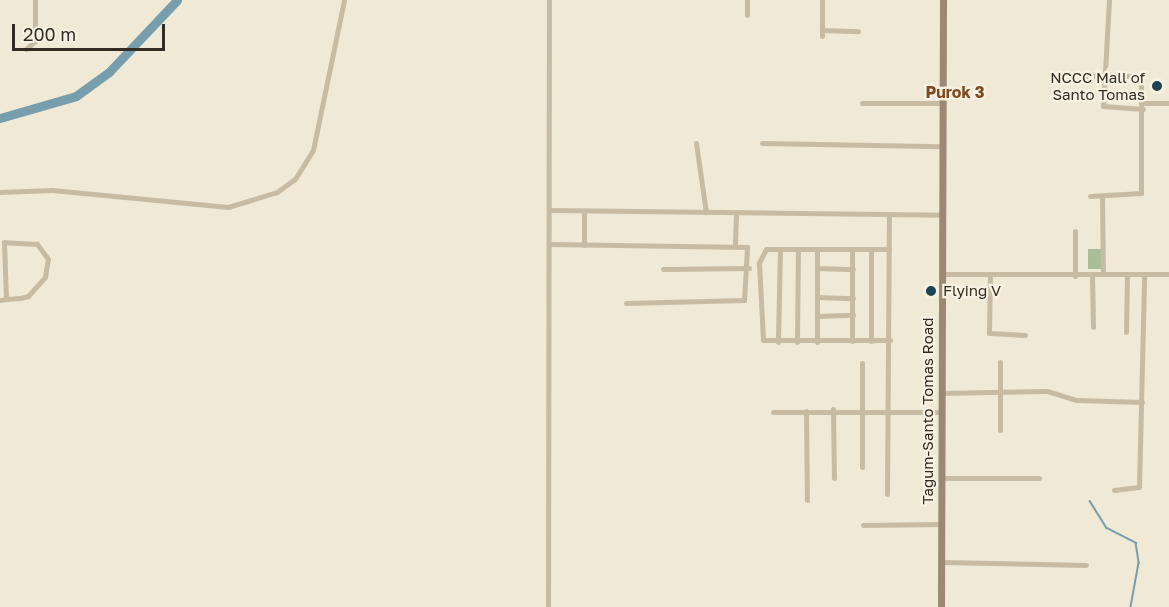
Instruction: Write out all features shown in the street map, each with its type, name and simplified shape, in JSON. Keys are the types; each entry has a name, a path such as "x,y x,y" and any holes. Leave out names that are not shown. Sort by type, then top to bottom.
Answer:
{"main road":[{"name":"Tagum-Santo Tomas Road","path":"941,607 943,0"}],"street":[{"path":"26,49 35,41 36,0"},
{"path":"0,192 52,190 228,207 277,192 295,179 312,150 344,0"},
{"path":"548,607 549,0"},
{"path":"747,0 747,15"},
{"path":"822,0 822,33 858,31"},
{"path":"1109,0 1104,108 1169,103"},
{"path":"1080,76 1139,76 1143,106 1142,193 1090,196"},
{"path":"862,103 942,103"},
{"path":"696,143 706,212"},
{"path":"762,143 942,146"},
{"path":"1102,196 1103,274"},
{"path":"549,210 942,215"},
{"path":"584,212 584,245"},
{"path":"735,244 736,212"},
{"path":"887,494 890,340 889,214"},
{"path":"1075,231 1075,276"},
{"path":"2,242 37,244 46,253 48,268 37,290 3,300 2,242"},
{"path":"550,244 735,244 747,247 748,268 744,300 626,303"},
{"path":"778,342 780,249"},
{"path":"797,342 798,249"},
{"path":"817,249 817,342"},
{"path":"889,249 761,251 759,263 760,335 778,342 890,340"},
{"path":"852,250 852,341"},
{"path":"870,250 871,341"},
{"path":"663,269 748,268"},
{"path":"817,268 853,269"},
{"path":"942,274 1075,276 1169,274"},
{"path":"990,275 989,333 1025,335"},
{"path":"1092,275 1093,327"},
{"path":"1126,332 1127,275"},
{"path":"1113,490 1139,487 1144,275"},
{"path":"817,297 853,298"},
{"path":"817,316 853,315"},
{"path":"1000,362 1000,430"},
{"path":"862,363 862,467"},
{"path":"941,393 1047,391 1077,400 1142,402"},
{"path":"833,409 834,478"},
{"path":"773,412 862,409 941,412"},
{"path":"806,411 807,500"},
{"path":"941,478 1039,478"},
{"path":"863,525 941,524"},
{"path":"941,562 1086,565"}],"green space":[{"path":"1088,249 1101,249 1101,269 1088,269"}],"waterway":[{"path":"0,118 76,96 109,72 177,0"},
{"path":"1090,501 1107,528 1136,543 1139,563 1131,607"}],"place":[{"name":"NCCC Mall of Santo Tomas","path":"1157,86"},
{"name":"Flying V","path":"931,291"}],"district":[{"name":"Purok 3","path":"955,92"}]}
